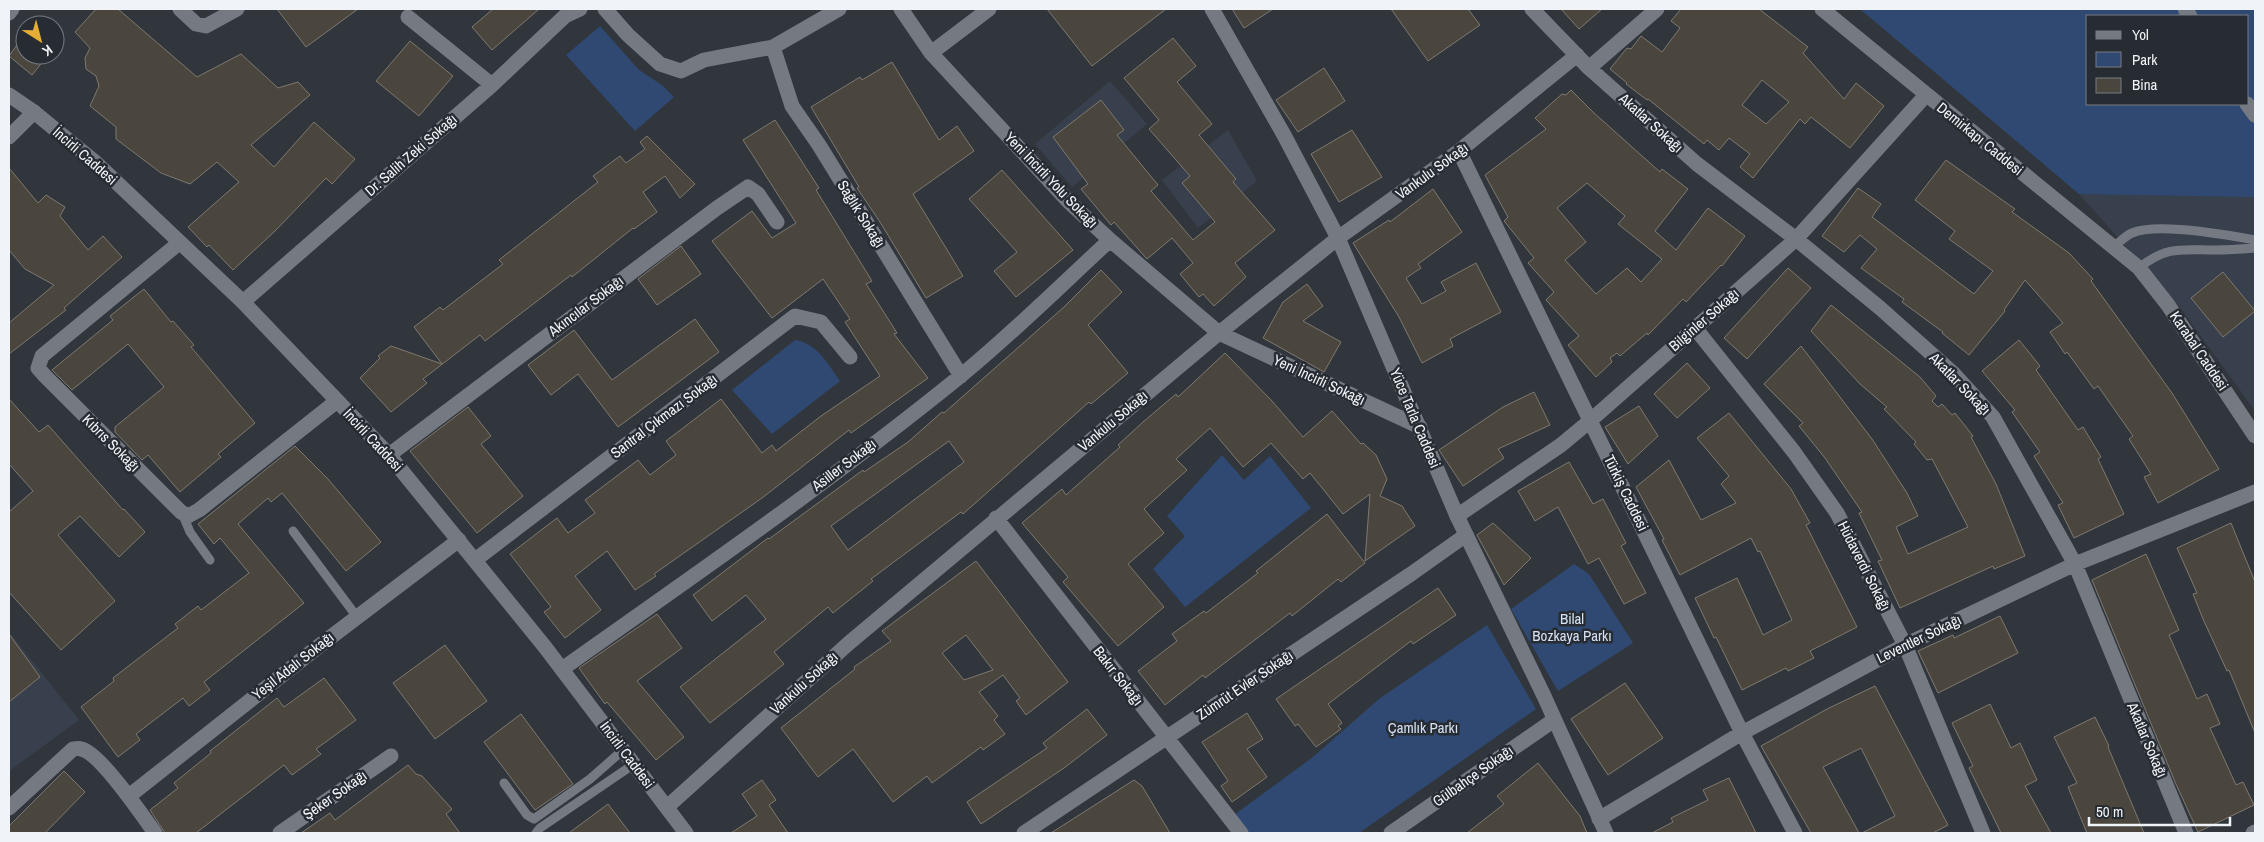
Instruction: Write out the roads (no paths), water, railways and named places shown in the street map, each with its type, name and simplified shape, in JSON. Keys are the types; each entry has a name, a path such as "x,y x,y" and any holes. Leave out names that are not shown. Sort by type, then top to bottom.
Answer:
{"street":[{"path":"9,13 12,9"},
{"path":"180,9 196,24 206,26 237,9"},
{"name":"Dr. Salih Zeki Sokağı","path":"242,302 492,84 565,16 580,9"},
{"path":"605,9 628,35 660,64 681,71 704,60 773,46 838,9"},
{"name":"Yeni İncirli Yolu Sokağı","path":"901,9 931,53 1068,202 1219,333"},
{"path":"931,53 989,9"},
{"name":"Yüce Tarla Caddesi","path":"1212,9 1280,127 1338,238 1457,516 1606,833"},
{"name":"Akatlar Sokağı","path":"1532,9 1589,68 1697,164 1796,239 1880,308 1953,373 1993,417 2075,564 2186,833"},
{"path":"1589,68 1657,9"},
{"name":"Demirkapı Caddesi","path":"1822,9 2140,268"},
{"path":"408,17 492,84"},
{"name":"Sağlık Sokağı","path":"773,46 792,106 819,146 961,376"},
{"name":"Vankulu Sokağı","path":"667,807 848,643 1219,333 1338,238 1460,152 1577,55"},
{"name":"İncirli Caddesi","path":"9,95 34,112 95,162 242,302 389,455 562,669 686,833"},
{"name":"Bilginler Sokağı","path":"1457,516 1561,444 1591,420 1796,239 1926,95"},
{"path":"9,137 34,112"},
{"name":"Türkiş Caddesi","path":"1460,152 1742,733 1795,833"},
{"name":"Akıncılar Sokağı","path":"389,455 717,208 748,187 758,194 777,222"},
{"name":"Asiller Sokağı","path":"562,669 799,500 961,376 1110,240"},
{"name":"Kıbrıs Sokağı","path":"179,243 42,356 38,368 181,512"},
{"name":"Karabal Caddesi","path":"2140,268 2174,313 2255,436"},
{"name":"Santral Çıkmazı Sokağı","path":"475,560 795,316 821,322 850,357"},
{"name":"Hüdaverdi Sokağı","path":"1695,328 1794,452 1837,513 1905,645 1983,833"},
{"name":"Yeni İncirli Sokağı","path":"1219,333 1420,427"},
{"path":"181,512 188,516 198,510 337,401"},
{"name":"Leventler Sokağı","path":"1599,819 1742,733 1905,645 2075,564 2255,492"},
{"name":"Bakır Sokağı","path":"996,518 1241,833"},
{"name":"Zümrüt Evler Sokağı","path":"1024,833 1403,580 1466,535"},
{"name":"Yeşil Adalı Sokağı","path":"129,796 357,616 459,540"},
{"name":"Gülbahçe Sokağı","path":"1391,833 1554,720"},
{"path":"9,808 73,750 80,748 89,752 129,796 155,833"},
{"name":"Şeker Sokağı","path":"280,833 391,756"}],"lane":[{"path":"2113,247 2131,233 2146,230 2212,232 2255,240"},
{"path":"2140,268 2152,258 2167,251 2180,249 2255,248"},
{"path":"181,512 190,532 210,560"},
{"path":"293,531 357,616"},
{"path":"504,783 527,815 534,819 590,779 623,750"},
{"path":"536,833 540,828 634,764"}],"park label":[{"name":"Bilal Bozkaya Parkı","path":"1572,628"},
{"name":"Çamlık Parkı","path":"1423,728"}]}
